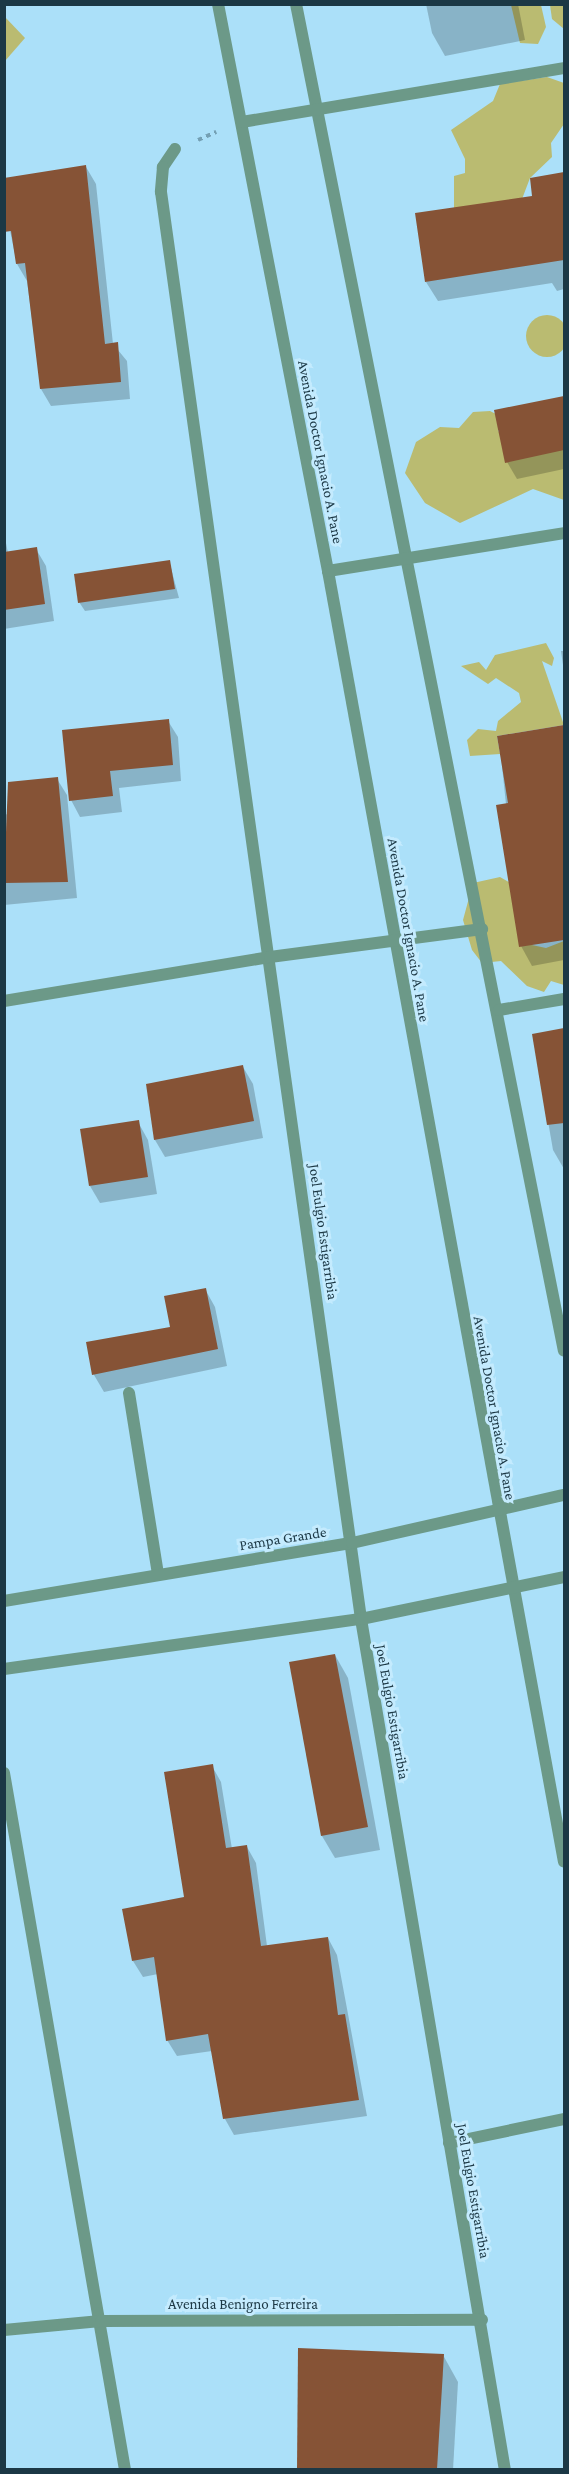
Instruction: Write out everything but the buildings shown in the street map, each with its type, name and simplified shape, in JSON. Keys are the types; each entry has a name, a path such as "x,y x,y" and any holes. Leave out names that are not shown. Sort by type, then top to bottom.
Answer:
{"street":[{"name":"Avenida Doctor Ignacio A. Pane","path":"218,4 328,571 496,1509 564,1862"},
{"path":"296,4 499,1010 564,1351"},
{"path":"242,122 564,68"},
{"name":"Joel Eulgio Estigarribia","path":"175,149 162,167 161,192 361,1619 449,2143 482,2320 505,2469"},
{"path":"328,571 564,533"},
{"path":"4,1001 270,957 482,929"},
{"path":"499,1010 564,999"},
{"path":"129,1393 158,1575"},
{"name":"Pampa Grande","path":"4,1600 352,1543 564,1495"},
{"path":"4,1670 361,1619 564,1577"},
{"path":"4,1773 101,2320 125,2469"},
{"path":"449,2143 564,2119"},
{"name":"Avenida Benigno Ferreira","path":"4,2330 101,2320 482,2320"}],"path":[{"path":"175,149 242,122"}],"green space":[{"path":"511,5 541,5 546,27 538,44 520,43"},
{"path":"550,5 564,5 564,29 552,19"},
{"path":"5,17 25,38 5,61"},
{"path":"547,77 564,83 564,124 551,143 552,157 530,178 519,207 454,213 454,176 465,173 465,159 451,130 493,101 500,84"},
{"path":"547,315 562,321 568,336 562,351 547,357 532,351 526,336 532,321"},
{"path":"490,411 504,418 498,431 535,455 564,447 564,500 533,489 460,523 425,503 405,473 416,442 440,427 459,428 473,412"},
{"path":"546,643 554,658 552,666 542,661 564,725 497,736 500,754 470,756 467,740 478,729 496,731 498,721 521,702 519,693 496,678 488,684 461,666 479,662 486,670 495,655"},
{"path":"500,877 512,884 532,945 546,948 564,941 564,985 551,981 544,992 527,986 501,961 482,963 472,950 463,920 473,883"}]}
